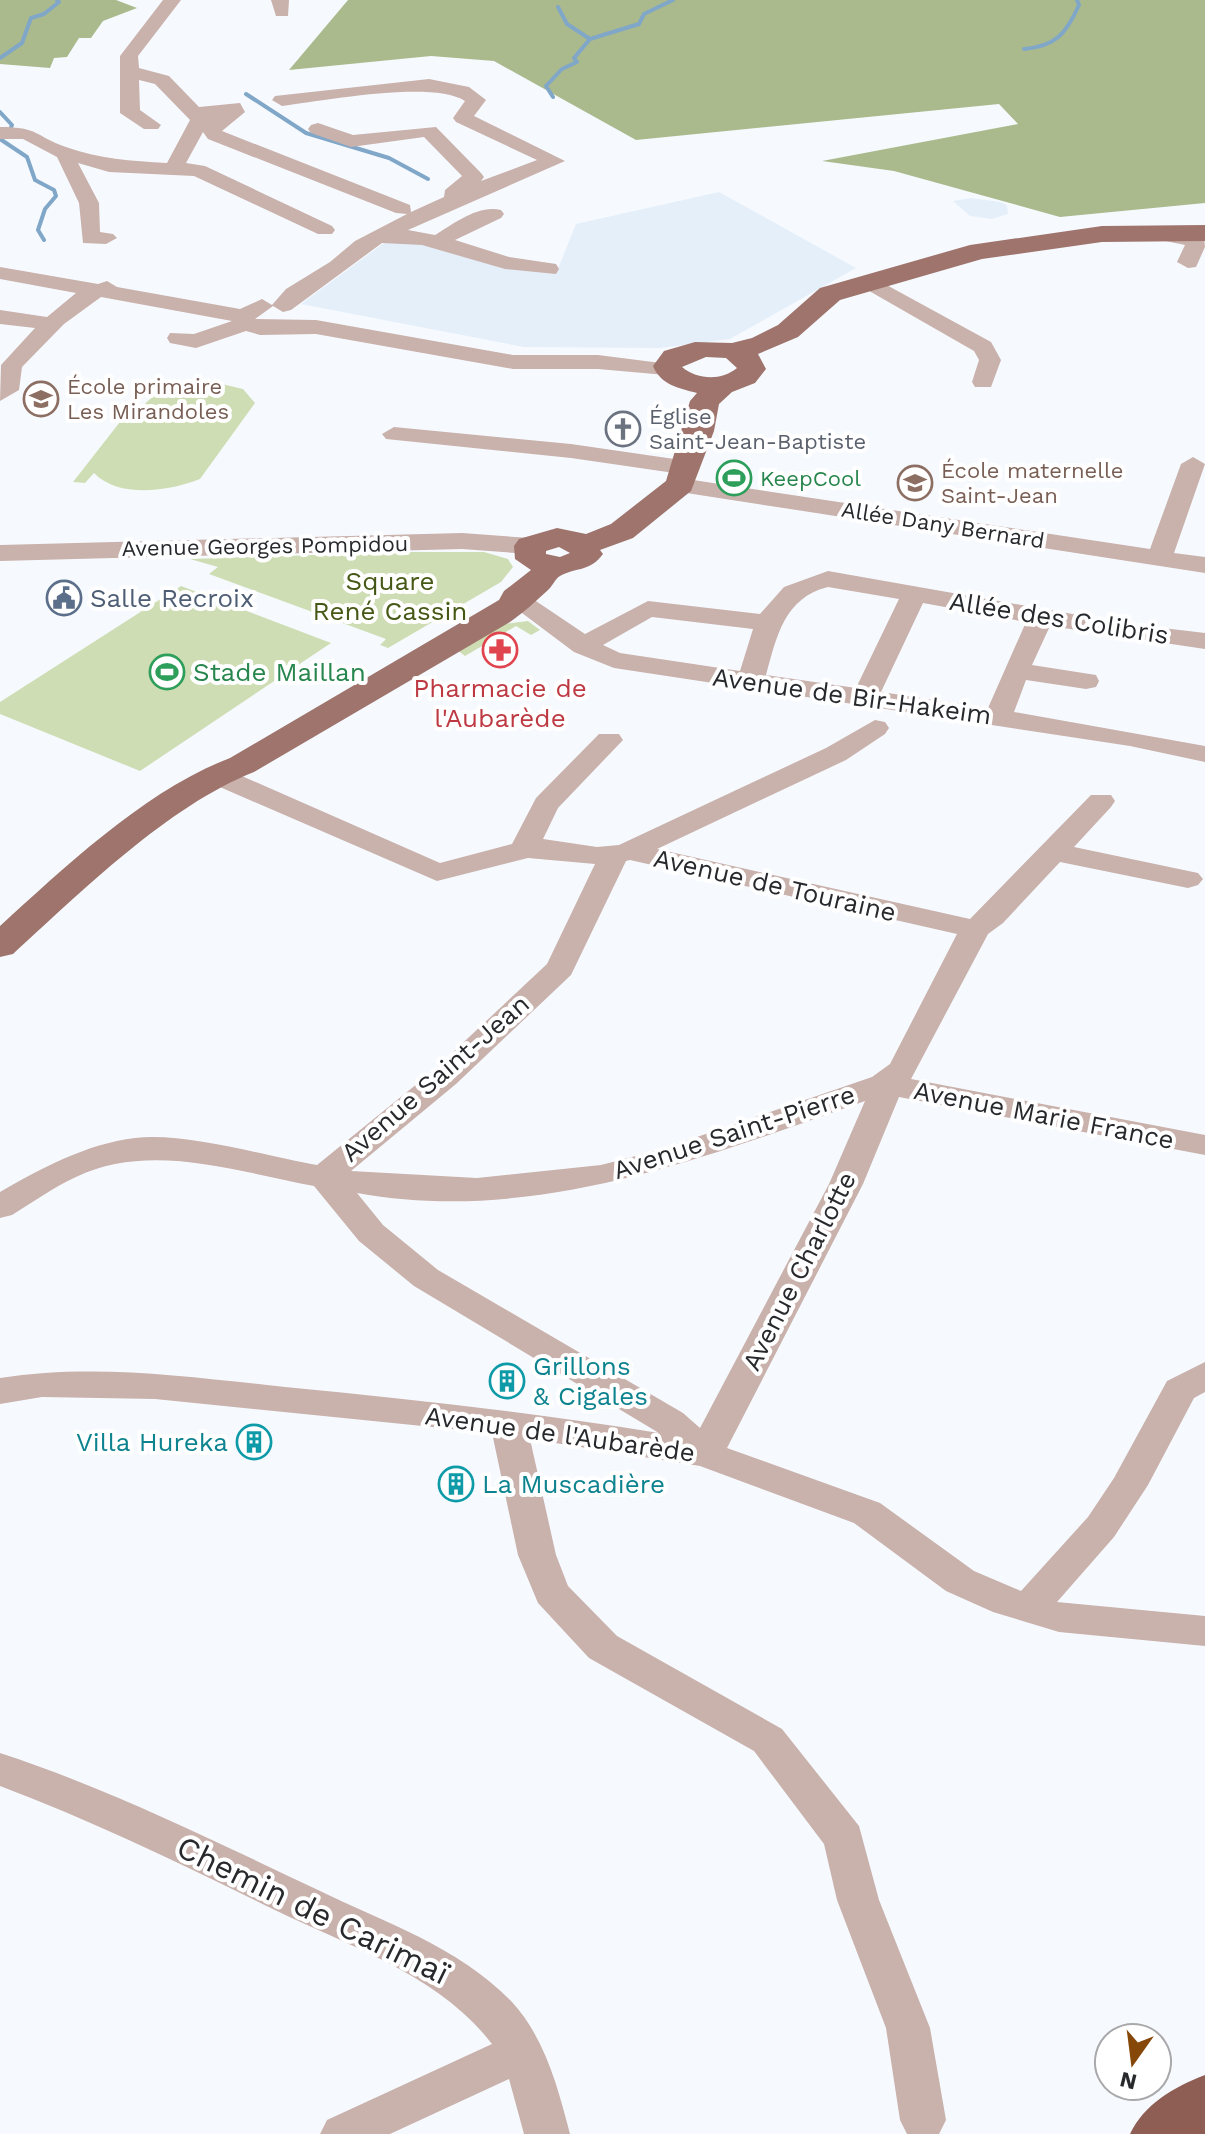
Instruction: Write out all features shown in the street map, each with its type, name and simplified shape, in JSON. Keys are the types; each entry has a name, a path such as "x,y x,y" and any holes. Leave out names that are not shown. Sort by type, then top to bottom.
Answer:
{"highway":[{"path":"1162,2134 1205,2103"}],"main road":[{"path":"0,946 103,852 216,775 242,765 515,604 515,598 535,585 541,556 570,565 584,559 585,545 622,531 684,477 693,378 705,348 742,357 798,338 810,325 809,316 818,301 830,294 929,264 1025,242 1152,233 1197,243"},
{"path":"693,378 744,379 750,374 742,357"}],"street":[{"path":"151,125 130,113 129,56 172,0"},
{"path":"129,71 162,80 200,119"},
{"path":"282,100 444,86 476,100 463,118 555,161 455,197 378,238 332,271 305,284 290,316"},
{"path":"173,169 206,110 233,107 235,112 210,127 215,135 403,209"},
{"path":"318,129 351,141 429,131 474,177 452,194 455,197"},
{"path":"0,133 27,133 67,155 109,166 198,170 325,230"},
{"path":"67,155 67,162 89,203 90,239 106,238"},
{"path":"438,242 469,223 494,214"},
{"path":"378,238 398,236 438,242 508,266 548,269"},
{"path":"2,274 247,316"},
{"path":"2,274 120,286 247,316 260,328 290,316 388,339 513,362 598,362 693,378"},
{"path":"872,283 983,347 990,360 983,382"},
{"path":"0,394 11,385 8,374 12,365 53,324 94,289 120,286"},
{"path":"178,338 196,341 247,316"},
{"path":"0,317 53,324"},
{"name":"Allée Dany Bernard","path":"394,434 571,451 684,477 1205,565"},
{"path":"1159,559 1193,464"},
{"name":"Avenue Georges Pompidou","path":"0,553 462,541 541,556"},
{"name":"Allée des Colibris","path":"766,623 789,593 806,582 828,579 1041,618 1205,641"},
{"name":"Allée des Colibris","path":"866,696 914,594"},
{"name":"Avenue de Bir-Hakeim","path":"515,598 537,609 583,646 614,660 750,682 866,696 1205,754"},
{"path":"583,646 648,609 665,608 766,623 750,682"},
{"path":"998,717 1041,618"},
{"path":"1016,671 1076,679 1052,726"},
{"path":"621,855 836,754 875,728"},
{"path":"523,850 546,804 609,740"},
{"name":"Avenue de Touraine","path":"216,775 437,872 463,869 523,850 545,848 621,855 975,929"},
{"name":"Avenue Saint-Pierre","path":"0,1207 66,1168 135,1149 169,1149 291,1174 324,1176 370,1185 477,1189 601,1176 671,1157 883,1084 903,1070 975,929 992,917 1018,884 1101,801"},
{"path":"1053,852 1188,879"},
{"name":"Avenue Saint-Jean","path":"621,855 560,968 445,1077 324,1176 371,1233 426,1278 670,1422 705,1454"},
{"name":"Avenue Marie France","path":"883,1084 1205,1145"},
{"name":"Avenue Charlotte","path":"705,1454 846,1184 883,1098 883,1084"},
{"path":"1029,1607 1101,1527 1129,1485 1180,1390 1205,1375"},
{"name":"Avenue de l'Aubarède","path":"0,1391 42,1384 155,1386 508,1422 705,1454 867,1513 960,1581 993,1597 1059,1617 1205,1631"},
{"path":"508,1422 537,1555 552,1593 603,1647 768,1740 844,1838 858,1900 908,2028 923,2120"},
{"name":"Chemin de Carimaï","path":"0,1769 67,1793 188,1847 424,1962 467,1988 499,2019 521,2052 547,2134"},
{"path":"343,2134 521,2052"}],"shaded area":[{"path":"719,192 856,268 730,339 660,348 524,347 301,304 384,243 417,242 557,271 576,224"},
{"path":"971,198 1007,205 1008,214 992,219 970,216 953,201"}],"green space":[{"path":"0,0 116,0 137,8 103,21 91,38 79,38 67,57 54,58 50,68 0,64"},
{"path":"348,0 1205,0 1205,203 1060,217 894,171 822,161 1018,124 999,104 636,140 494,61 431,56 289,70"},
{"path":"209,381 243,389 255,403 200,479 174,487 145,490 117,487 94,473 85,483 73,482 134,404 144,405 158,393 174,386"},
{"name":"Square René Cassin","path":"484,552 508,559 513,567 501,582 388,648 380,645 386,639 209,574 218,567 190,559"},
{"name":"Stade Maillan","path":"181,586 331,643 140,771 0,714 0,702"},
{"path":"528,621 540,630 531,635 516,626 465,656 457,650 503,624"}],"waterway":[{"path":"0,58 22,43 31,18 44,14 59,2 57,0"},
{"path":"590,39 639,24 644,14 673,0"},
{"path":"1024,49 1044,45 1059,37 1079,5 1077,0"},
{"path":"558,7 567,24 590,39"},
{"path":"553,97 546,86 562,69 577,62 574,58 590,39"},
{"path":"246,94 306,133 389,158 428,179"},
{"path":"0,112 12,125 10,130"},
{"path":"0,139 27,157 35,180 54,190 56,196 45,209 38,230 44,240"}],"place":[{"name":"École primaire Les Mirandoles","path":"41,399"},
{"name":"Église Saint-Jean-Baptiste","path":"623,429"},
{"name":"KeepCool","path":"734,478"},
{"name":"École maternelle Saint-Jean","path":"915,483"},
{"name":"Salle Recroix","path":"64,598"},
{"name":"Pharmacie de l'Aubarède","path":"500,650"},
{"name":"Stade Maillan","path":"167,672"},
{"name":"Grillons & Cigales","path":"507,1381"},
{"name":"Villa Hureka","path":"254,1442"},
{"name":"La Muscadière","path":"456,1484"}]}
